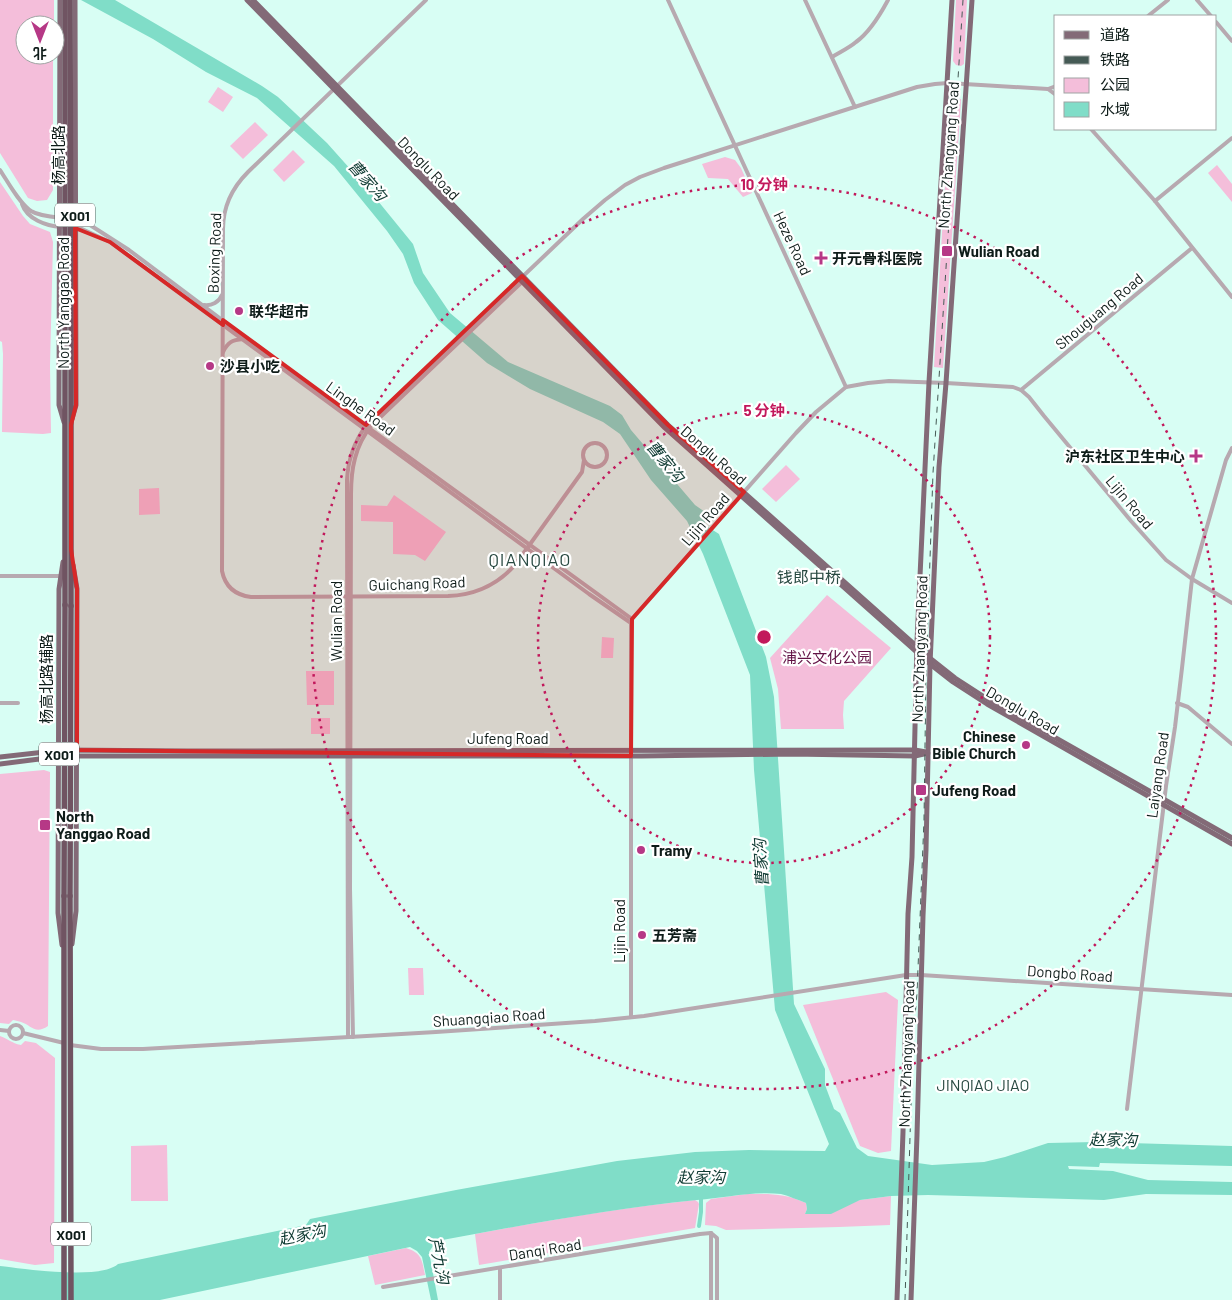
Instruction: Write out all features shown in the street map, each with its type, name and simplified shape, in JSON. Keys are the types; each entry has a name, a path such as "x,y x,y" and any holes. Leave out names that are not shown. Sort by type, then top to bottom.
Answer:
{"highway":[{"name":"杨高北路","path":"65,0 68,339"},
{"name":"杨高北路","path":"68,339 73,2"},
{"name":"North Yanggao Road","path":"68,339 68,1299"}],"main road":[{"name":"North Yanggao Road","path":"60,0 59,404 68,425"},
{"name":"Donglu Road","path":"247,0 335,87"},
{"name":"Donglu Road","path":"253,0 665,428 917,650 989,700 1232,844"},
{"name":"North Zhangyang Road","path":"897,1300 917,650 929,382 952,0"},
{"name":"North Zhangyang Road","path":"910,1300 939,467 972,0"},
{"name":"North Yanggao Road","path":"68,425 76,405 73,2"},
{"name":"杨高北路辅路","path":"67,959 58,913 59,590 68,549"},
{"name":"杨高北路辅路","path":"67,959 76,911 77,756 77,589 68,549"},
{"name":"Jufeng Road","path":"0,757 59,750 631,756 742,752"},
{"name":"Jufeng Road","path":"0,764 77,756 631,750 928,753"},
{"name":"Donglu Road","path":"1164,803 1232,838"}],"street":[{"name":"Boxing Road","path":"229,587 222,570 223,225 228,201 244,175 426,0"},
{"path":"805,0 855,107"},
{"path":"832,57 858,41 869,30 888,0"},
{"path":"1149,15 1168,0"},
{"path":"1197,0 1210,15"},
{"path":"669,2 675,1"},
{"name":"Heze Road","path":"669,2 736,144 846,387"},
{"path":"1217,23 1232,41"},
{"name":"Wulian Road","path":"350,1037 349,596 352,474 356,452 366,428 604,200 625,185 648,174 736,144 917,87 935,84 965,84 1048,89"},
{"path":"1048,89 1054,87"},
{"path":"1048,89 1054,94"},
{"path":"1091,130 1155,201 1232,297"},
{"path":"1155,201 1232,138"},
{"name":"Linghe Road","path":"0,170 21,200 24,210 32,218 44,224 82,230 110,242 223,322 366,428"},
{"path":"21,200 30,210 36,213 75,219"},
{"name":"Linghe Road","path":"75,219 90,225 112,239 203,306 242,339 529,546 590,594 631,621"},
{"name":"Shouguang Road","path":"1021,390 1192,248"},
{"path":"203,306 215,303 220,299 223,292"},
{"path":"222,354 230,342 242,339"},
{"name":"Lijin Road","path":"631,1017 631,621 802,426 846,387 889,380 1013,387 1021,390 1029,397 1161,555 1192,579 1232,603"},
{"name":"Guichang Road","path":"229,587 238,594 251,597 448,596 475,592 486,588 502,578 515,565 582,472 583,454 588,446 597,443 606,450 607,459 603,464 594,467"},
{"name":"Laiyang Road","path":"1127,1109 1192,579 1227,458 1232,448"},
{"path":"584,460 588,465 594,467"},
{"path":"582,472 594,467"},
{"path":"0,576 61,576"},
{"path":"0,704 18,703"},
{"path":"1178,703 1188,707 1232,744"},
{"name":"Dongbo Road","path":"906,975 1232,995"},
{"name":"Shuangqiao Road","path":"22,1033 67,1044 101,1049 129,1050 445,1032 631,1017 906,975"},
{"name":"Shuangqiao Road","path":"17,1025 21,1027 21,1037 15,1039 10,1035 9,1031 11,1027 17,1025"},
{"name":"Shuangqiao Road","path":"0,1030 9,1031"},
{"path":"711,1233 711,1300"},
{"path":"711,1233 716,1238 717,1300"},
{"name":"Danqi Road","path":"383,1287 711,1233"},
{"path":"500,1268 500,1300"}],"highlighted area":[{"path":"75,228 110,242 223,325 223,320 366,425 522,276 668,425 744,492 632,619 631,756 77,750 77,589 71,549 71,425 76,405"}],"green space":[{"path":"0,0 54,0 54,15 15,15 15,65 53,65 53,190 47,200 37,201 28,198 0,153"},
{"path":"956,0 967,0 964,64 961,66 956,65 953,61"},
{"path":"218,87 233,97 223,112 208,102"},
{"path":"952,98 961,99 961,101 943,368 934,367 950,100"},
{"path":"255,122 268,135 243,159 230,146"},
{"path":"293,150 305,162 284,182 273,170"},
{"path":"725,157 735,160 741,168 752,193 743,197 728,179 708,178 702,164"},
{"path":"1217,165 1232,184 1232,202 1208,173"},
{"path":"0,182 30,224 50,232 53,242 50,366 51,433 2,432 3,354 2,342 0,341"},
{"path":"786,465 800,479 776,502 762,489"},
{"path":"159,488 160,514 139,515 139,489"},
{"path":"394,495 446,532 425,561 415,555 393,554 393,522 361,521 361,505 387,506"},
{"name":"浦兴文化公园","path":"827,595 891,648 844,701 844,729 781,729 778,689 770,658"},
{"path":"602,637 614,638 613,658 601,658"},
{"path":"306,671 334,671 334,705 307,705"},
{"path":"311,718 330,718 330,734 311,734"},
{"path":"44,770 50,772 48,1026 40,1030 19,1021 13,1020 9,1024 0,1023 0,774"},
{"path":"408,968 423,968 424,995 409,995"},
{"path":"886,992 898,1000 891,1151 878,1153 860,1146 803,1005"},
{"path":"0,1036 21,1045 25,1041 36,1043 55,1058 54,1263 35,1265 0,1259"},
{"path":"167,1145 168,1201 131,1201 131,1146"},
{"path":"747,1194 791,1197 806,1203 807,1209 805,1214 860,1200 891,1196 890,1225 726,1230 716,1226 705,1225 706,1203 711,1199"},
{"path":"695,1200 699,1204 695,1228 479,1265 475,1234 585,1215"},
{"path":"406,1248 418,1255 425,1275 375,1285 368,1256"}],"water":[{"name":"赵家沟","path":"81,0 115,0 278,97 327,143 369,190 413,244 423,273 450,313 508,362 610,406 622,415 631,430 695,505 705,512 705,525 719,534 766,657 774,697 794,1004 825,1069 825,1085 834,1109 840,1113 857,1148 868,1156 932,1165 984,1162 1048,1143 1095,1142 1232,1146 1232,1166 1100,1163 1099,1167 1068,1166 1069,1169 1113,1171 1148,1180 1232,1182 1232,1195 1146,1194 1104,1200 928,1195 891,1196 860,1200 831,1214 805,1214 807,1209 806,1203 790,1197 771,1193 750,1194 599,1213 437,1241 429,1252 438,1300 431,1300 422,1257 410,1247 160,1300 0,1300 0,1266 62,1272 96,1271 109,1269 118,1264 306,1225 310,1219 617,1161 695,1152 749,1150 825,1151 829,1144 775,1010 754,770 750,675 703,554 687,521 651,480 620,434 603,422 530,389 487,363 438,320 414,283 403,254 387,231 334,166 257,98 206,72 153,39"}],"waterway":[{"path":"699,1226 701,1196"}],"railway":[{"path":"905,1300 913,1040 917,993 924,820 926,674 933,473 963,0"}],"place":[{"name":"Wulian Road","path":"947,251"},
{"name":"开元骨科医院","path":"821,258"},
{"name":"联华超市","path":"239,311"},
{"name":"沙县小吃","path":"210,366"},
{"name":"沪东社区卫生中心","path":"1196,456"},
{"name":"Chinese Bible Church","path":"1026,745"},
{"name":"Jufeng Road","path":"921,790"},
{"name":"North Yanggao Road","path":"45,825"},
{"name":"Tramy","path":"641,850"},
{"name":"五芳斋","path":"642,935"}],"district":[{"name":"QIANQIAO","path":"530,559"},
{"name":"钱郎中桥","path":"809,576"},
{"name":"JINQIAO JIAO","path":"983,1084"}],"water label":[{"name":"曹家沟","path":"368,180"},
{"name":"曹家沟","path":"666,461"},
{"name":"曹家沟","path":"760,863"},
{"name":"芦九沟","path":"440,1260"}]}
